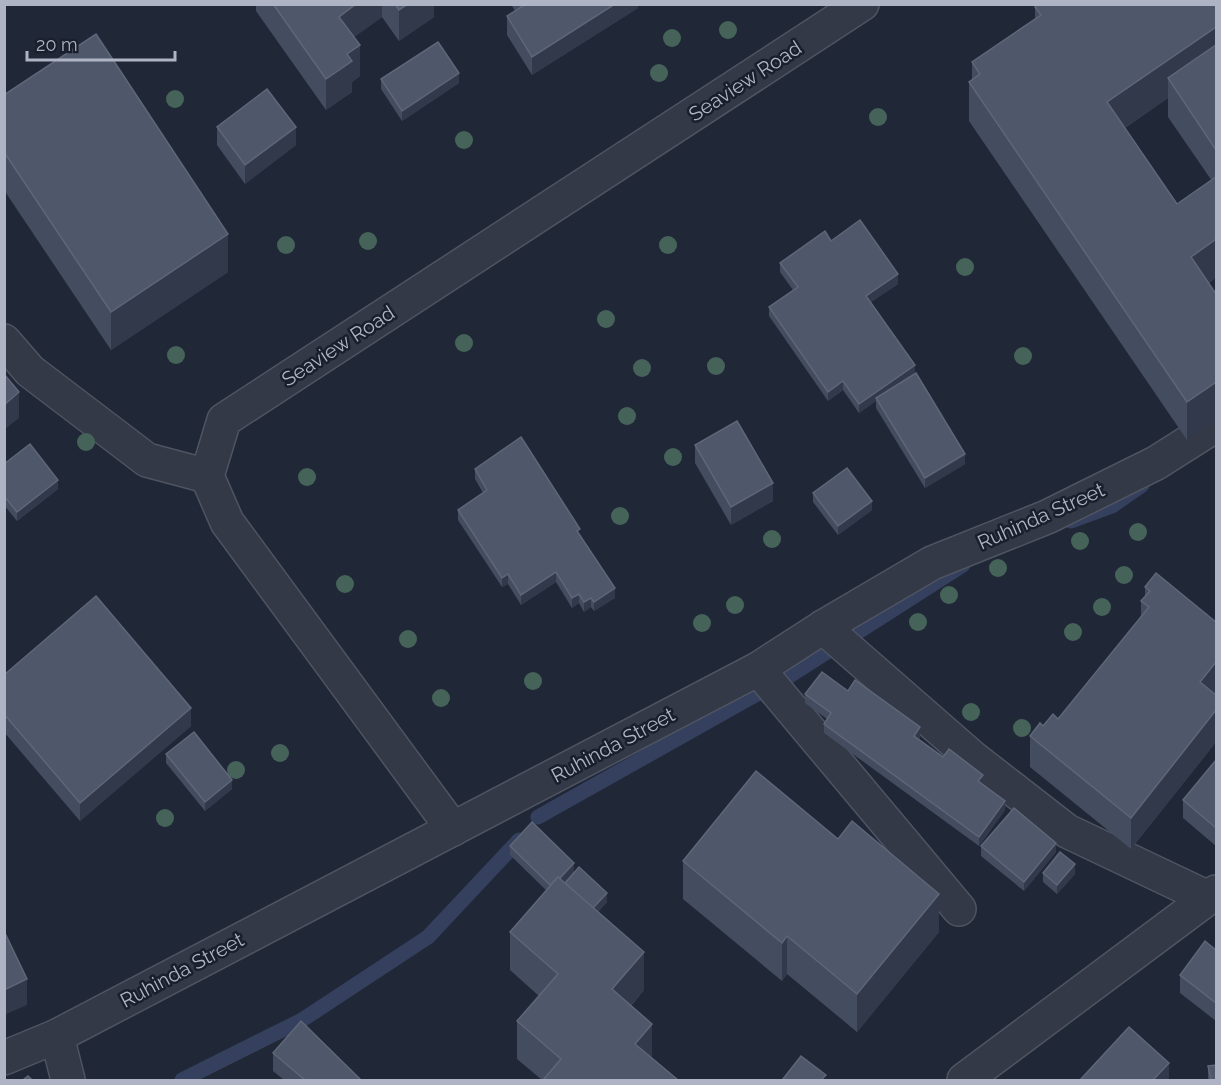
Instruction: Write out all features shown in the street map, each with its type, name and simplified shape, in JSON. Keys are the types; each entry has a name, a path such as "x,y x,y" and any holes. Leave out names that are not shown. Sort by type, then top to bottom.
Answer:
{"street":[{"name":"Seaview Road","path":"207,477 224,420 862,4"},
{"path":"4,341 30,371 147,460 207,477 227,522 453,829"},
{"name":"Ruhinda Street","path":"4,1058 57,1036 758,669 823,627 932,563 1047,517 1156,463 1216,425"},
{"path":"823,627 973,758 1067,831 1212,895 964,1080"},
{"path":"758,669 959,909"},
{"path":"57,1036 68,1080"}],"building":[{"path":"273,4 356,4 339,17 360,45 347,54 352,61 326,79"},
{"path":"395,4 408,4 399,10"},
{"path":"523,4 615,4 532,57 507,16"},
{"path":"1038,4 1216,4 1216,27 1107,102 1177,204 1216,177 1216,239 1191,257 1216,294 1216,382 1187,402 969,82 980,74 972,62 1041,15 1035,7"},
{"path":"96,34 228,234 111,312 4,152 4,95"},
{"path":"438,42 459,73 402,111 381,79"},
{"path":"1216,45 1216,150 1168,78"},
{"path":"267,89 296,127 245,165 217,127"},
{"path":"860,220 898,274 866,296 915,365 859,404 843,381 828,392 769,307 798,287 780,263 825,231 831,241"},
{"path":"916,373 965,454 925,478 876,398"},
{"path":"4,374 19,392 4,405"},
{"path":"737,421 773,483 731,507 695,445"},
{"path":"521,437 580,529 577,531 615,588 594,602 591,598 584,602 579,594 572,598 556,572 521,595 508,574 502,578 458,510 487,490 475,469"},
{"path":"30,444 58,480 17,512 4,496 4,464"},
{"path":"847,468 872,501 838,526 813,493"},
{"path":"1156,573 1216,622 1216,662 1200,682 1216,695 1216,710 1131,818 1030,736 1040,723 1043,726 1053,714 1058,719 1149,607 1141,601 1150,591 1145,587"},
{"path":"96,596 191,708 80,803 4,714 4,675"},
{"path":"822,672 848,691 855,680 920,727 914,736 943,757 949,749 983,775 978,781 1005,801 979,837 824,724 831,713 805,694"},
{"path":"194,732 232,780 205,802 166,754"},
{"path":"1216,760 1216,828 1183,800"},
{"path":"756,771 838,839 852,821 939,894 857,994 787,936 782,943 683,861"},
{"path":"1014,808 1056,843 1024,882 981,846"},
{"path":"532,822 574,863 550,885 510,846"},
{"path":"1060,852 1075,864 1057,885 1043,873"},
{"path":"579,867 607,893 593,908 565,883"},
{"path":"558,877 644,952 612,989 652,1024 635,1044 678,1080 543,1080 561,1059 517,1021 558,974 510,932"},
{"path":"4,931 27,979 4,990"},
{"path":"1205,941 1216,950 1216,1003 1180,975"},
{"path":"301,1021 361,1080 305,1080 273,1053"},
{"path":"1129,1027 1169,1063 1153,1080 1080,1080"},
{"path":"801,1056 826,1075 821,1080 784,1080"},
{"path":"1216,1065 1216,1080 1211,1080 1208,1066"}],"waterway":[{"path":"1071,521 1112,506 1142,485"},
{"path":"788,677 963,565"},
{"path":"538,817 757,694"},
{"path":"182,1080 302,1020 428,937 519,840"}]}
